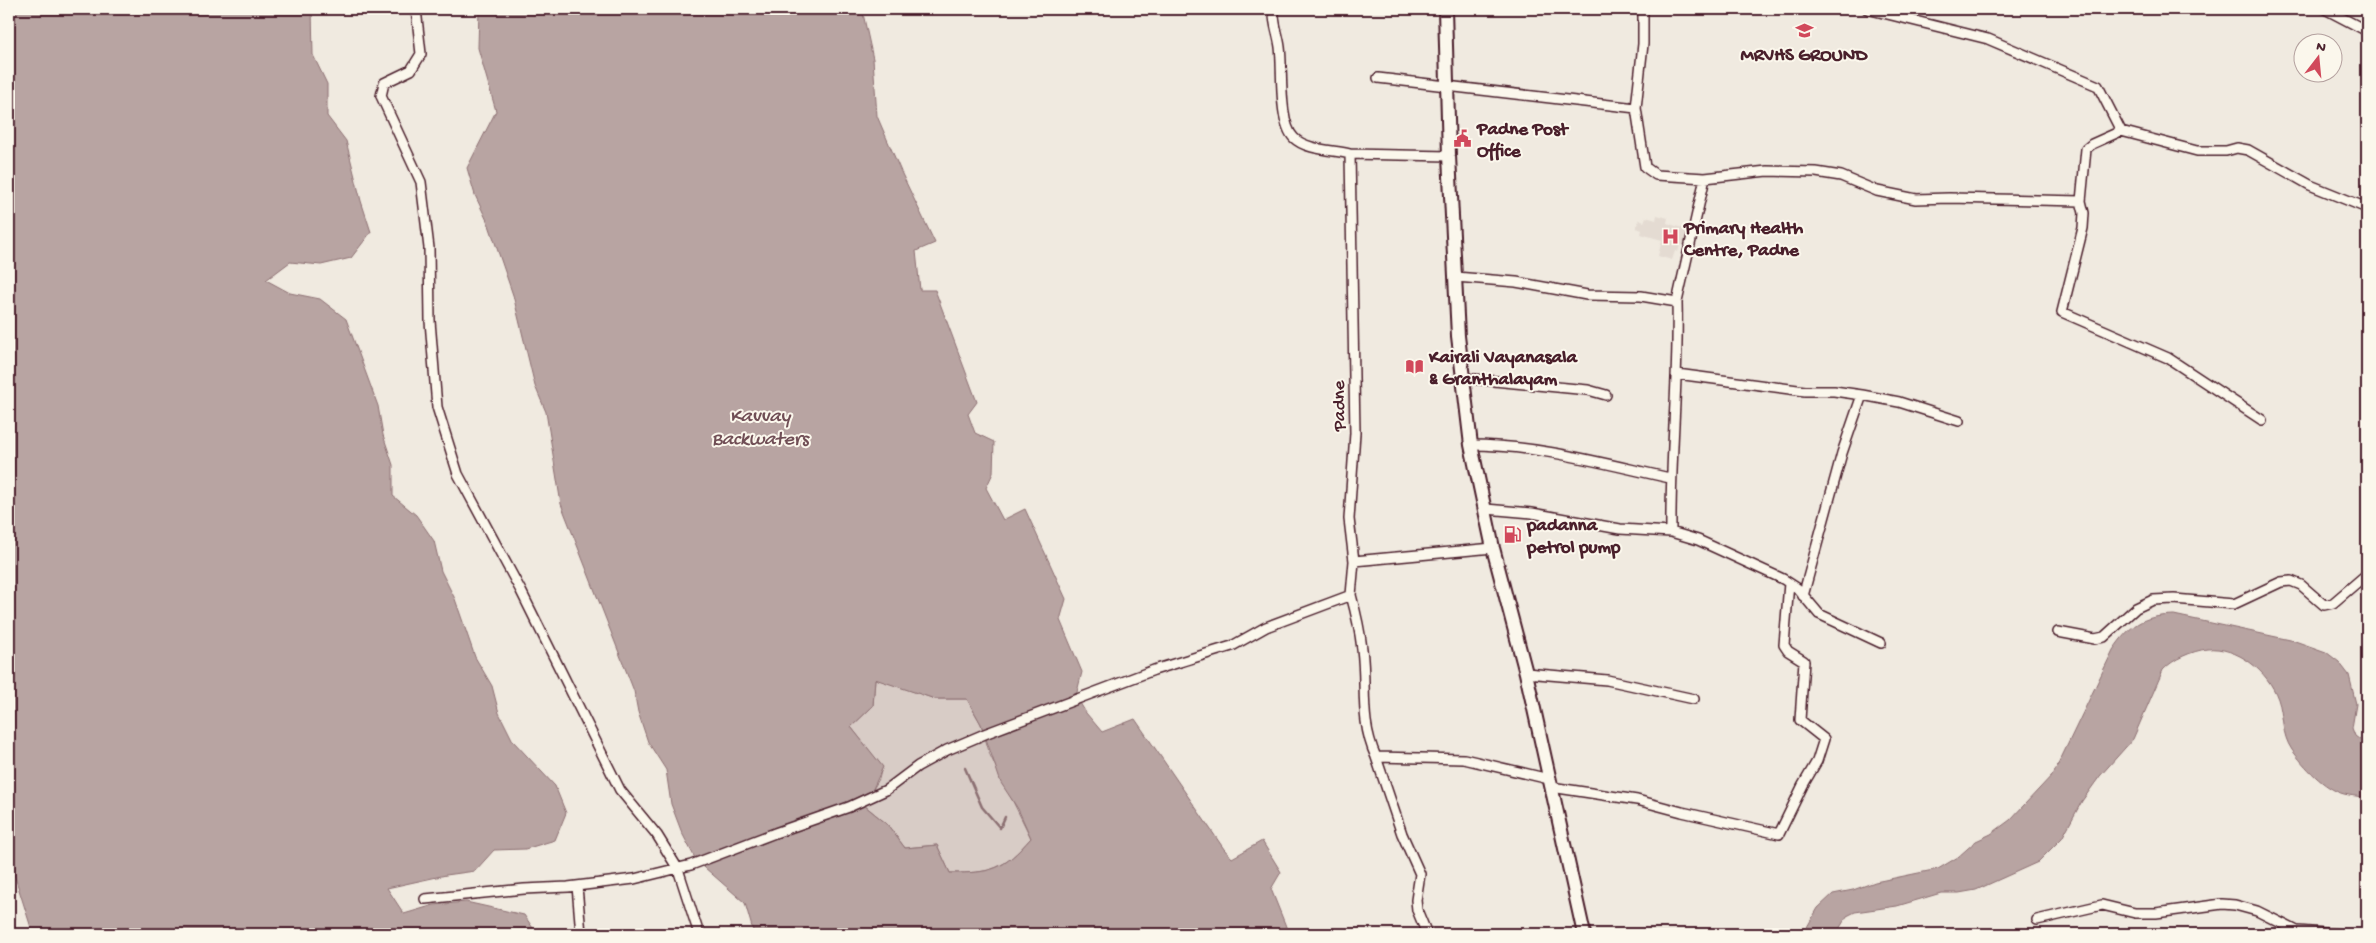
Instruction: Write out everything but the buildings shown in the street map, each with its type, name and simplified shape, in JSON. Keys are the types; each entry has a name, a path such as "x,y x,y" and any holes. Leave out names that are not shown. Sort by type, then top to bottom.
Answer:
{"main road":[{"path":"1445,9 1449,156 1456,277 1463,378 1471,445 1493,548 1526,672 1584,934"}],"street":[{"path":"416,9 421,54 412,70 384,84 380,96 421,182 429,248 430,321 437,407 458,474 521,591 620,790 657,835 678,869 699,934"},
{"path":"1274,9 1273,24 1280,46 1282,102 1289,131 1294,138 1304,144 1350,154 1449,156"},
{"path":"1643,9 1643,44 1636,108 1645,167 1656,175 1705,178 1767,171 1816,172 1841,176 1877,192 1916,199 2081,201"},
{"path":"1867,9 1988,39 2098,86 2121,131"},
{"path":"2325,9 2367,31"},
{"path":"1378,78 1447,84 1636,108"},
{"path":"2262,420 2168,358 2062,312 2083,228 2084,213 2081,201 2086,149 2092,144 2121,131 2197,151 2226,151 2237,148 2248,150 2310,184 2335,193 2363,207"},
{"name":"Padne","path":"1350,154 1355,433 1349,519 1354,561 1351,595 1362,650 1363,712 1369,741 1402,834 1420,874 1416,900 1417,910 1427,934"},
{"path":"1671,532 1670,478 1676,374 1677,302 1705,178"},
{"path":"1456,277 1516,282 1587,295 1641,296 1677,302"},
{"path":"1676,374 1806,391 1834,391 1862,395 1899,402 1959,422"},
{"path":"1463,378 1588,390 1606,395"},
{"path":"1804,596 1842,453 1862,395"},
{"path":"1471,445 1498,445 1566,456 1670,478"},
{"path":"1486,509 1522,512 1620,529 1671,532 1706,543 1789,583 1804,596 1818,614 1881,643"},
{"path":"1354,561 1493,548"},
{"path":"2058,632 2095,639 2104,637 2136,608 2153,600 2234,604 2281,582 2291,581 2301,585 2319,603 2324,605 2333,603 2367,574"},
{"path":"1376,757 1464,759 1550,783 1637,800 1779,834 1802,785 1817,761 1824,739 1800,720 1804,661 1788,651 1784,645 1789,583"},
{"path":"424,899 634,880 692,865 774,832 849,807 886,790 918,766 947,750 1115,684 1232,646 1266,627 1301,616 1351,595"},
{"path":"1526,672 1607,680 1694,699"},
{"path":"577,886 582,934"},
{"path":"2037,920 2102,904 2135,913 2156,913 2222,904 2257,911 2297,931 2338,934"}],"shaded area":[{"name":"Primary Health Centre, Padne","path":"1657,215 1668,218 1667,223 1685,229 1686,227 1691,228 1686,246 1680,245 1678,252 1675,251 1672,260 1658,256 1662,240 1641,234 1642,230 1636,228 1639,220 1644,222 1646,217 1656,220"},
{"path":"875,678 935,699 967,699 981,724 990,755 1031,838 1004,863 996,868 987,870 950,873 937,845 905,848 887,824 864,805 879,779 882,767 851,727 873,706"}],"water":[{"path":"9,9 312,9 313,55 327,84 327,116 346,141 371,232 351,258 321,265 290,262 266,280 290,293 320,299 346,319 378,406 383,435 393,465 393,496 416,515 434,541 441,571 455,599 475,657 492,686 499,713 513,741 555,786 566,813 555,840 525,849 494,850 475,871 446,875 387,888 404,914 434,905 466,902 524,915 537,934 33,934 9,858"},
{"name":"Kavvay Backwaters","path":"479,9 862,9 873,59 877,116 935,243 916,251 920,290 935,290 977,402 968,414 975,433 994,442 993,473 986,488 1003,520 1025,509 1066,599 1060,620 1082,672 1076,696 1086,713 1102,732 1135,719 1232,858 1262,841 1281,872 1271,889 1289,934 754,934 745,903 696,860 682,833 671,804 666,770 648,742 638,712 634,691 561,504 546,412 535,386 513,295 489,225 475,195 467,168 496,111 478,48","holes":["875,679 935,699 967,699 981,724 1001,783 1018,809 1031,838 1013,857 996,868 977,872 950,873 937,845 905,848 887,824 865,806 883,767 851,727 873,706"]},
{"path":"2174,615 2295,641 2326,652 2339,662 2349,675 2356,704 2352,728 2355,736 2367,745 2367,798 2347,795 2329,787 2302,763 2288,744 2278,699 2267,679 2259,670 2240,656 2229,652 2218,649 2201,650 2177,659 2163,670 2133,739 2100,776 2082,801 2062,838 2038,862 1976,890 1959,893 1941,893 1897,906 1855,912 1847,916 1836,934 1803,934 1818,908 1833,894 1853,890 1875,882 1938,869 1958,857 1976,841 1991,834 2010,820 2054,773 2119,641 2131,628 2145,620 2153,617"}],"waterway":[{"path":"965,768 982,807 1000,828 1005,817"}],"place":[{"name":"MRVHS GROUND","path":"1804,30"},
{"name":"Padne Post Office","path":"1463,138"},
{"name":"Primary Health Centre, Padne","path":"1670,237"},
{"name":"Kairali Vayanasala & Granthalayam","path":"1415,366"},
{"name":"padanna petrol pump","path":"1513,534"}]}
